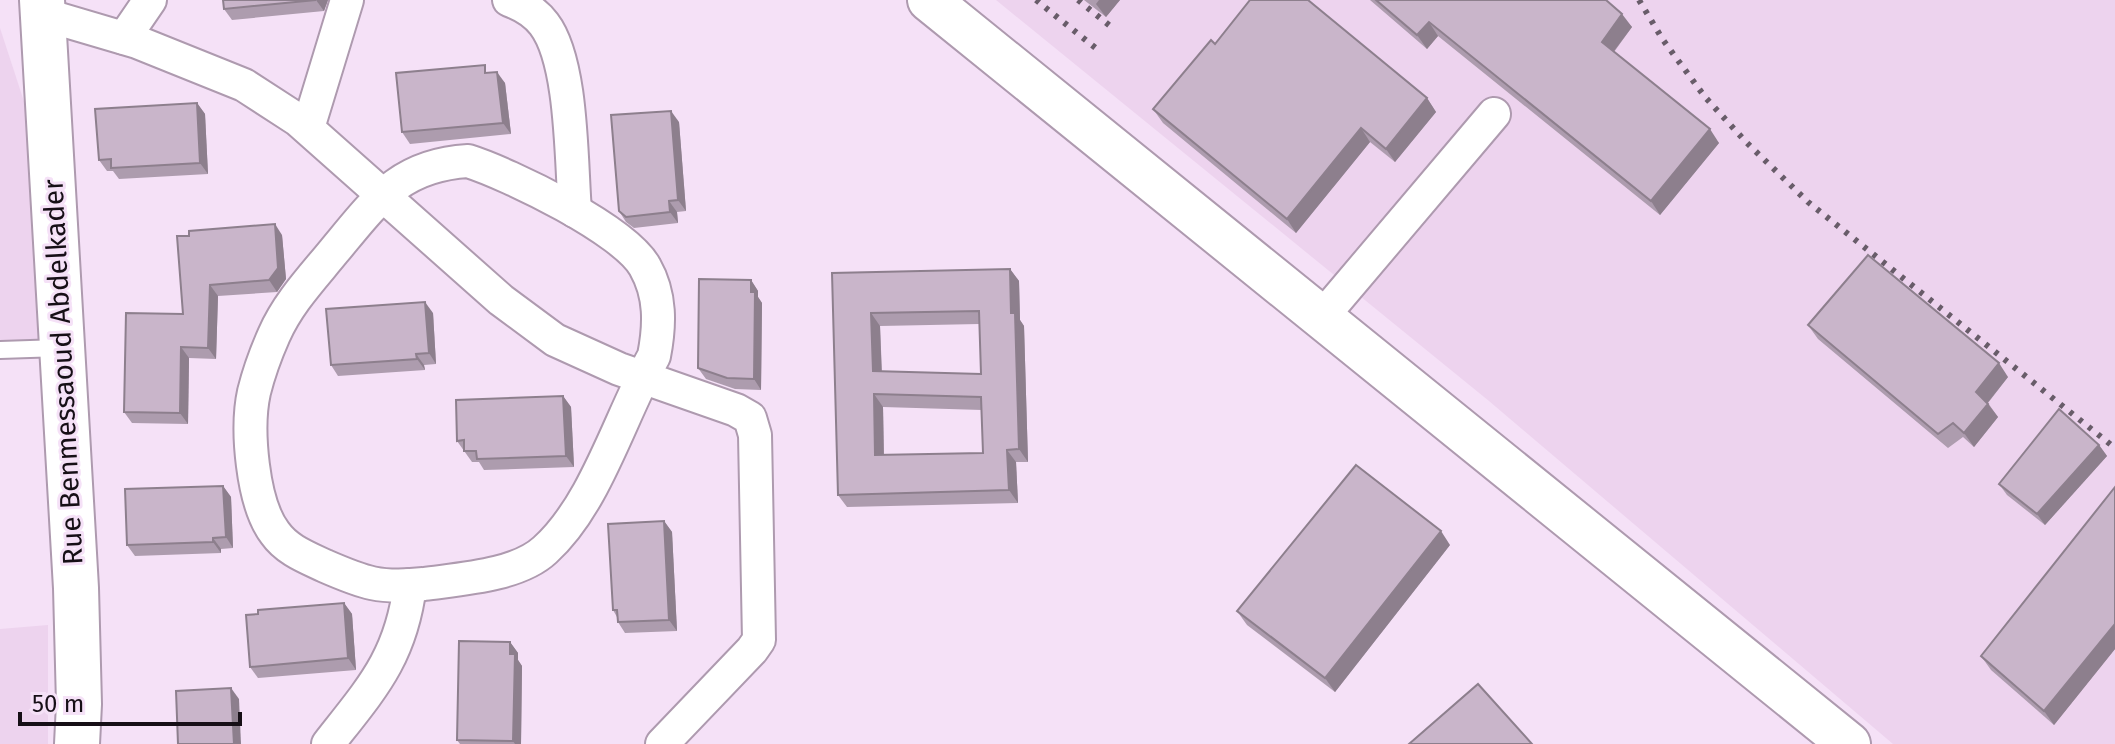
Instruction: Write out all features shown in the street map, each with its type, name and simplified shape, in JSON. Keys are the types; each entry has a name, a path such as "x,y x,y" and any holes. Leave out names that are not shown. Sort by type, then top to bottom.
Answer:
{"main road":[{"name":"Rue Benmessaoud Abdelkader","path":"42,7 76,588 77,744"}],"street":[{"path":"124,38 150,0"},
{"path":"308,128 347,0"},
{"path":"509,0 525,6 545,25 559,52 566,96 575,211"},
{"path":"929,0 1849,744"},
{"path":"42,7 244,85 308,128 501,300 555,340 642,378 750,418 755,435 759,640 662,744"},
{"path":"1322,317 1494,114"},
{"path":"468,161 493,170 575,211 626,244 645,265 656,294 659,328 654,356 628,413 577,512 544,551 521,564 477,576 410,585 373,585 309,559 281,540 273,531 263,506 254,466 251,430 254,394 275,332 297,296 382,193 415,171 439,163 468,161"},
{"path":"328,744 381,677 399,636 410,585"}],"lane":[{"path":"0,350 60,348"}],"shaded area":[{"path":"996,0 2115,0 2115,744 1893,744 1489,401"},
{"path":"0,28 32,126 43,344 0,346"},
{"path":"48,625 48,744 0,744 0,629"}],"building":[{"path":"223,0 316,0 224,9"},
{"path":"1250,0 1308,0 1427,98 1386,149 1361,128 1287,219 1153,109 1211,40 1215,44"},
{"path":"1376,0 1606,0 1622,14 1602,42 1710,129 1651,201 1429,22 1417,35"},
{"path":"485,65 485,73 497,72 503,123 402,132 396,73"},
{"path":"197,103 200,163 111,168 111,159 99,160 95,109"},
{"path":"671,111 678,200 669,201 670,212 626,217 619,211 611,115"},
{"path":"275,224 278,268 269,280 210,285 208,348 181,347 180,413 124,412 126,313 183,314 177,236 189,236 189,231"},
{"path":"1868,255 1999,363 1976,392 1988,404 1964,433 1953,423 1938,434 1808,325"},
{"path":"1010,269 1011,313 1015,313 1019,449 1007,450 1009,490 838,495 832,273","holes":["979,311 981,374 873,371 871,313","874,394 981,397 983,453 875,455"]},
{"path":"699,279 751,280 751,292 755,292 754,379 727,378 698,368"},
{"path":"425,302 429,353 416,354 417,359 331,365 326,309"},
{"path":"563,396 566,456 477,459 476,451 464,451 464,440 457,441 456,400"},
{"path":"2059,409 2099,445 2037,514 1999,484"},
{"path":"1356,465 1441,531 1325,678 1237,611"},
{"path":"223,486 226,537 213,538 213,542 127,545 125,489"},
{"path":"2115,487 2115,624 2044,711 1981,656"},
{"path":"664,521 669,620 618,622 617,610 613,610 608,524"},
{"path":"344,603 348,658 250,667 246,615 258,614 258,610"},
{"path":"459,641 510,642 510,654 515,654 513,741 457,740"},
{"path":"1478,684 1532,744 1409,744"},
{"path":"231,688 234,744 178,744 176,691"}],"railway":[{"path":"1036,0 1098,50"},
{"path":"1078,0 1115,30"},
{"path":"1639,0 1663,40 1705,97 1808,202 2115,448"}]}
